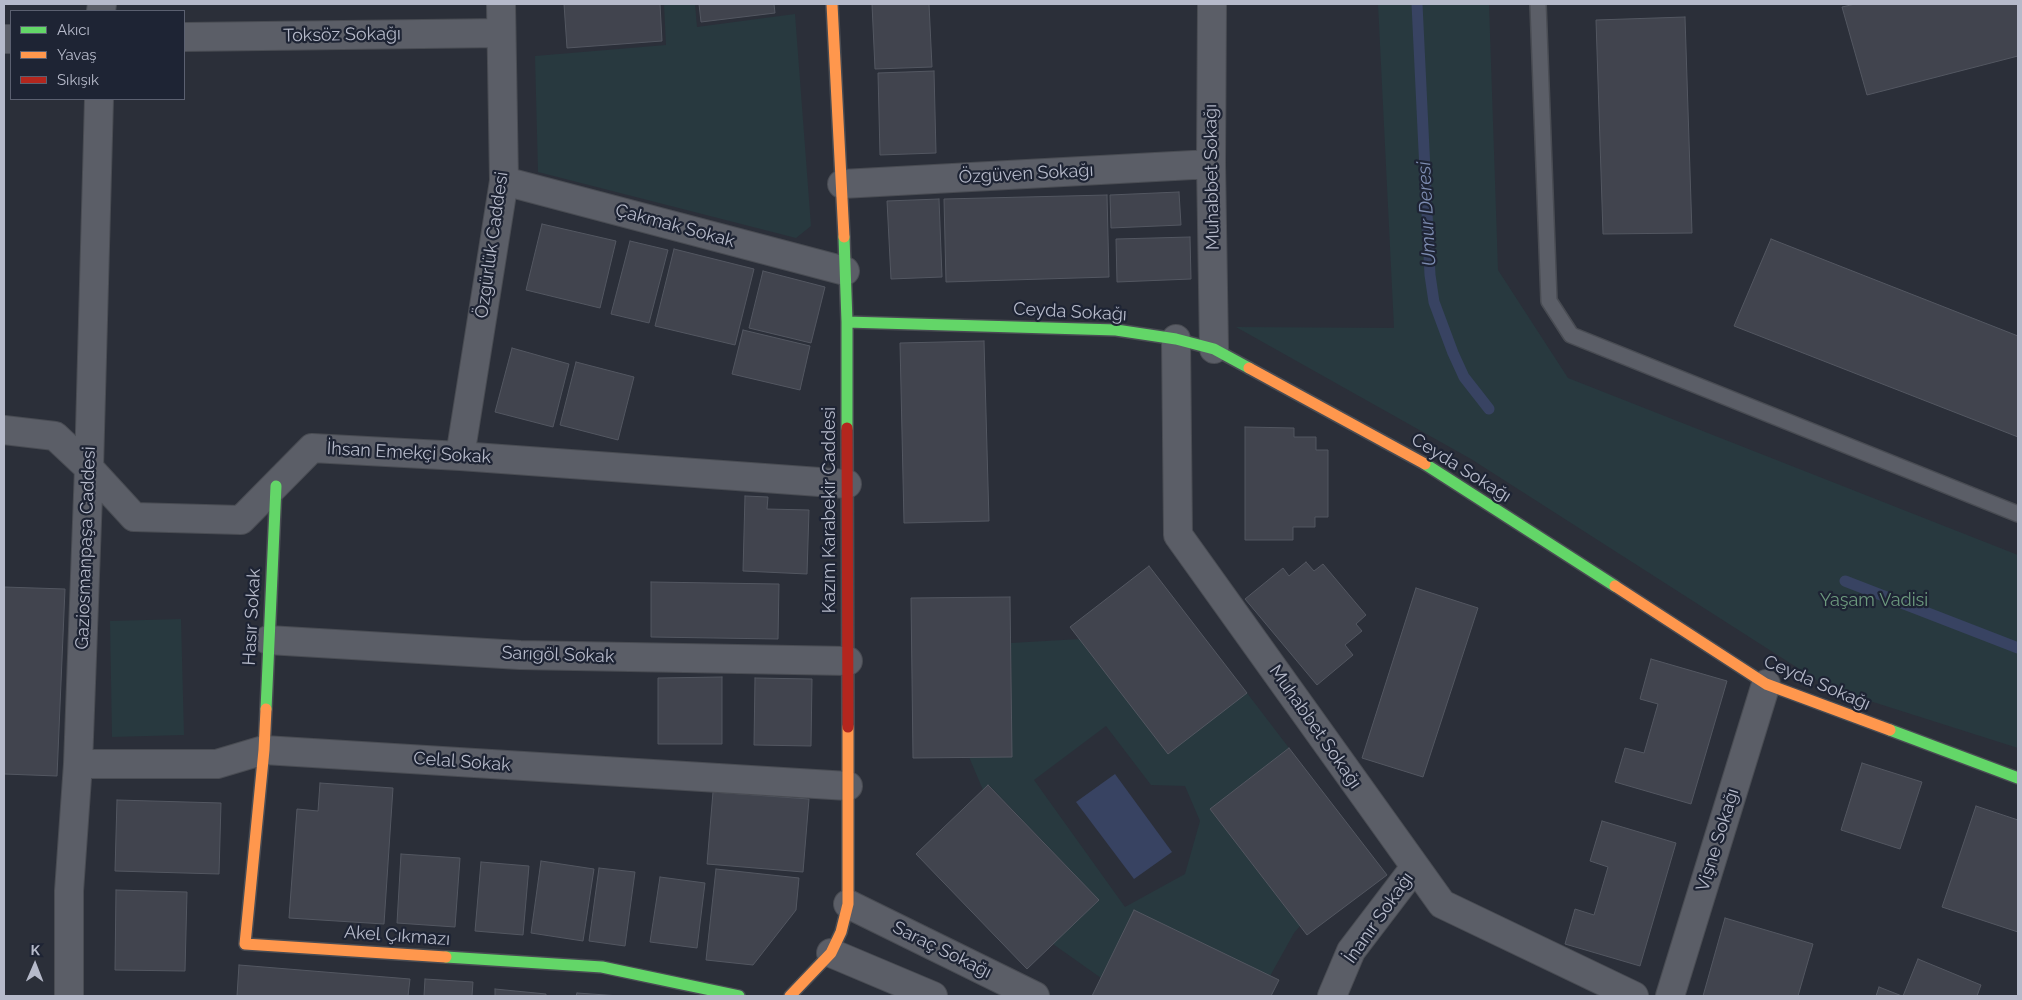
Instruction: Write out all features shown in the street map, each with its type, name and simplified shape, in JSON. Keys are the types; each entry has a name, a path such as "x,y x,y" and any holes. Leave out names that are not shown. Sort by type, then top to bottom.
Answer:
{"street":[{"name":"Özgürlük Caddesi","path":"460,456 504,181 501,4"},
{"name":"Kazım Karabekir Caddesi","path":"790,996 832,953 841,932 848,904 847,322 842,184 832,4"},
{"name":"Muhabbet Sokağı","path":"1212,4 1211,164 1214,349"},
{"name":"Toksöz Sokağı","path":"185,37 501,33"},
{"name":"Gaziosmanpaşa Caddesi","path":"69,996 69,891 78,764 89,468 99,100"},
{"name":"Özgüven Sokağı","path":"842,184 1211,164"},
{"name":"Çakmak Sokak","path":"504,181 845,271"},
{"name":"Ceyda Sokağı","path":"847,322 1116,330 1176,339 1214,349 1411,456 1766,684 2018,778"},
{"name":"Muhabbet Sokağı","path":"1176,339 1178,535 1442,904 1634,996"},
{"name":"İhsan Emekçi Sokak","path":"4,430 55,436 89,468 134,517 241,520 312,448 460,456 847,484"},
{"name":"Hasır Sokak","path":"264,750 276,486"},
{"name":"Sarıgöl Sokak","path":"268,640 520,655 848,661"},
{"name":"Vişne Sokağı","path":"1670,996 1766,684"},
{"name":"Celal Sokak","path":"78,764 217,764 264,750 848,786"},
{"name":"Akel Çıkmazı","path":"264,750 244,944 602,967 740,996"},
{"name":"İnanır Sokağı","path":"1332,996 1351,951 1414,867"},
{"name":"Saraç Sokağı","path":"848,904 1018,992"},
{"path":"832,953 933,996"}],"lane":[{"path":"1538,4 1550,301 1571,335 2018,514"}],"green space":[{"path":"664,4 695,4 697,27 795,14 811,226 796,238 538,172 535,56 666,45"},
{"name":"Yaşam Vadisi","path":"1378,4 1489,4 1498,270 1568,378 2018,555 2018,748 1829,688 1471,459 1236,327 1394,328"},
{"path":"181,619 184,735 112,737 110,621"},
{"path":"1080,639 1247,693 1289,748 1210,809 1300,926 1294,933 1270,976 1101,978 1053,944 1099,900 989,785 983,790 969,757 1012,757 1011,643","holes":["1106,726 1151,785 1185,786 1200,821 1185,874 1125,907 1034,780"]}],"water":[{"path":"1115,774 1172,852 1134,879 1076,802"}],"building":[{"path":"564,4 660,4 662,41 567,48"},
{"path":"699,4 774,4 775,13 701,22"},
{"path":"872,4 929,4 932,67 875,69"},
{"path":"1855,4 2018,4 2018,56 1867,95 1842,7"},
{"path":"1685,17 1692,233 1603,234 1596,20"},
{"path":"934,71 936,153 880,155 878,73"},
{"path":"1179,192 1181,225 1111,228 1110,195"},
{"path":"1107,195 1109,277 946,282 944,199"},
{"path":"939,199 942,277 891,279 887,201"},
{"path":"542,224 616,241 600,308 526,290"},
{"path":"1190,237 1191,279 1117,282 1116,239"},
{"path":"1771,239 2018,336 2018,437 1734,326"},
{"path":"630,241 668,250 649,323 611,314"},
{"path":"674,249 754,269 735,345 655,326"},
{"path":"763,271 825,287 811,343 749,328"},
{"path":"743,330 810,346 800,390 732,374"},
{"path":"984,341 989,521 904,523 900,343"},
{"path":"512,348 569,364 553,427 495,412"},
{"path":"576,362 634,377 618,440 560,425"},
{"path":"1245,427 1294,428 1294,437 1316,437 1316,450 1328,450 1328,517 1315,517 1315,527 1293,527 1293,540 1245,540"},
{"path":"745,496 768,497 767,509 809,510 807,574 743,571"},
{"path":"1306,562 1314,571 1323,564 1366,615 1356,624 1362,631 1345,645 1353,655 1317,685 1245,599 1283,568 1289,576"},
{"path":"1149,566 1247,693 1168,754 1070,627"},
{"path":"651,582 779,584 778,639 651,637"},
{"path":"4,587 65,589 57,776 4,774"},
{"path":"1416,588 1478,608 1423,777 1362,758"},
{"path":"1010,597 1012,757 913,758 911,598"},
{"path":"1651,659 1727,681 1691,804 1615,782 1625,748 1644,753 1658,704 1640,699"},
{"path":"722,677 722,744 658,744 658,678"},
{"path":"755,678 812,679 811,746 754,745"},
{"path":"1289,748 1387,875 1307,935 1210,809"},
{"path":"1862,763 1922,782 1900,849 1841,830"},
{"path":"320,783 393,788 384,924 289,918 297,809 318,811"},
{"path":"988,785 1099,900 1027,969 916,854"},
{"path":"713,792 809,799 803,872 707,864"},
{"path":"117,800 221,803 219,874 115,871"},
{"path":"1976,806 2018,820 2018,932 1942,907"},
{"path":"1602,821 1676,843 1640,966 1565,944 1575,909 1594,915 1608,867 1590,861"},
{"path":"401,854 460,858 455,927 397,923"},
{"path":"541,861 594,869 583,941 531,933"},
{"path":"481,862 529,866 523,935 475,931"},
{"path":"599,868 635,872 625,946 589,941"},
{"path":"716,869 799,878 796,910 753,965 706,960"},
{"path":"660,877 705,883 697,948 650,942"},
{"path":"116,890 187,892 185,971 115,970"},
{"path":"1134,910 1279,980 1271,996 1092,996"},
{"path":"1725,918 1813,944 1798,996 1703,996"},
{"path":"1918,959 1981,985 1977,996 1903,996"},
{"path":"239,965 410,979 408,996 237,996"},
{"path":"425,979 473,982 472,996 424,996"},
{"path":"1879,987 1902,996 1876,996"},
{"path":"495,989 546,994 546,996 495,996"},
{"path":"577,993 620,996 576,996"}],"waterway":[{"name":"Umur Deresi","path":"1417,4 1430,275 1434,302 1464,377 1489,409"},
{"name":"Umur Deresi","path":"1845,581 2018,648"}],"traffic: fast":[{"path":"844,237 847,322 847,428"},
{"path":"847,322 1116,330 1176,339 1214,349 1249,368"},
{"path":"1425,464 1615,586"},
{"path":"266,709 276,486"},
{"path":"1890,730 2018,778"},
{"path":"446,957 602,967 739,996"}],"traffic: slow":[{"path":"832,4 844,237"},
{"path":"1249,368 1425,464"},
{"path":"1615,586 1766,684 1890,730"},
{"path":"266,709 264,750 245,944 446,957"},
{"path":"790,996 831,953 841,932 848,904 848,727"}],"traffic: jam":[{"path":"847,428 848,727"}]}
